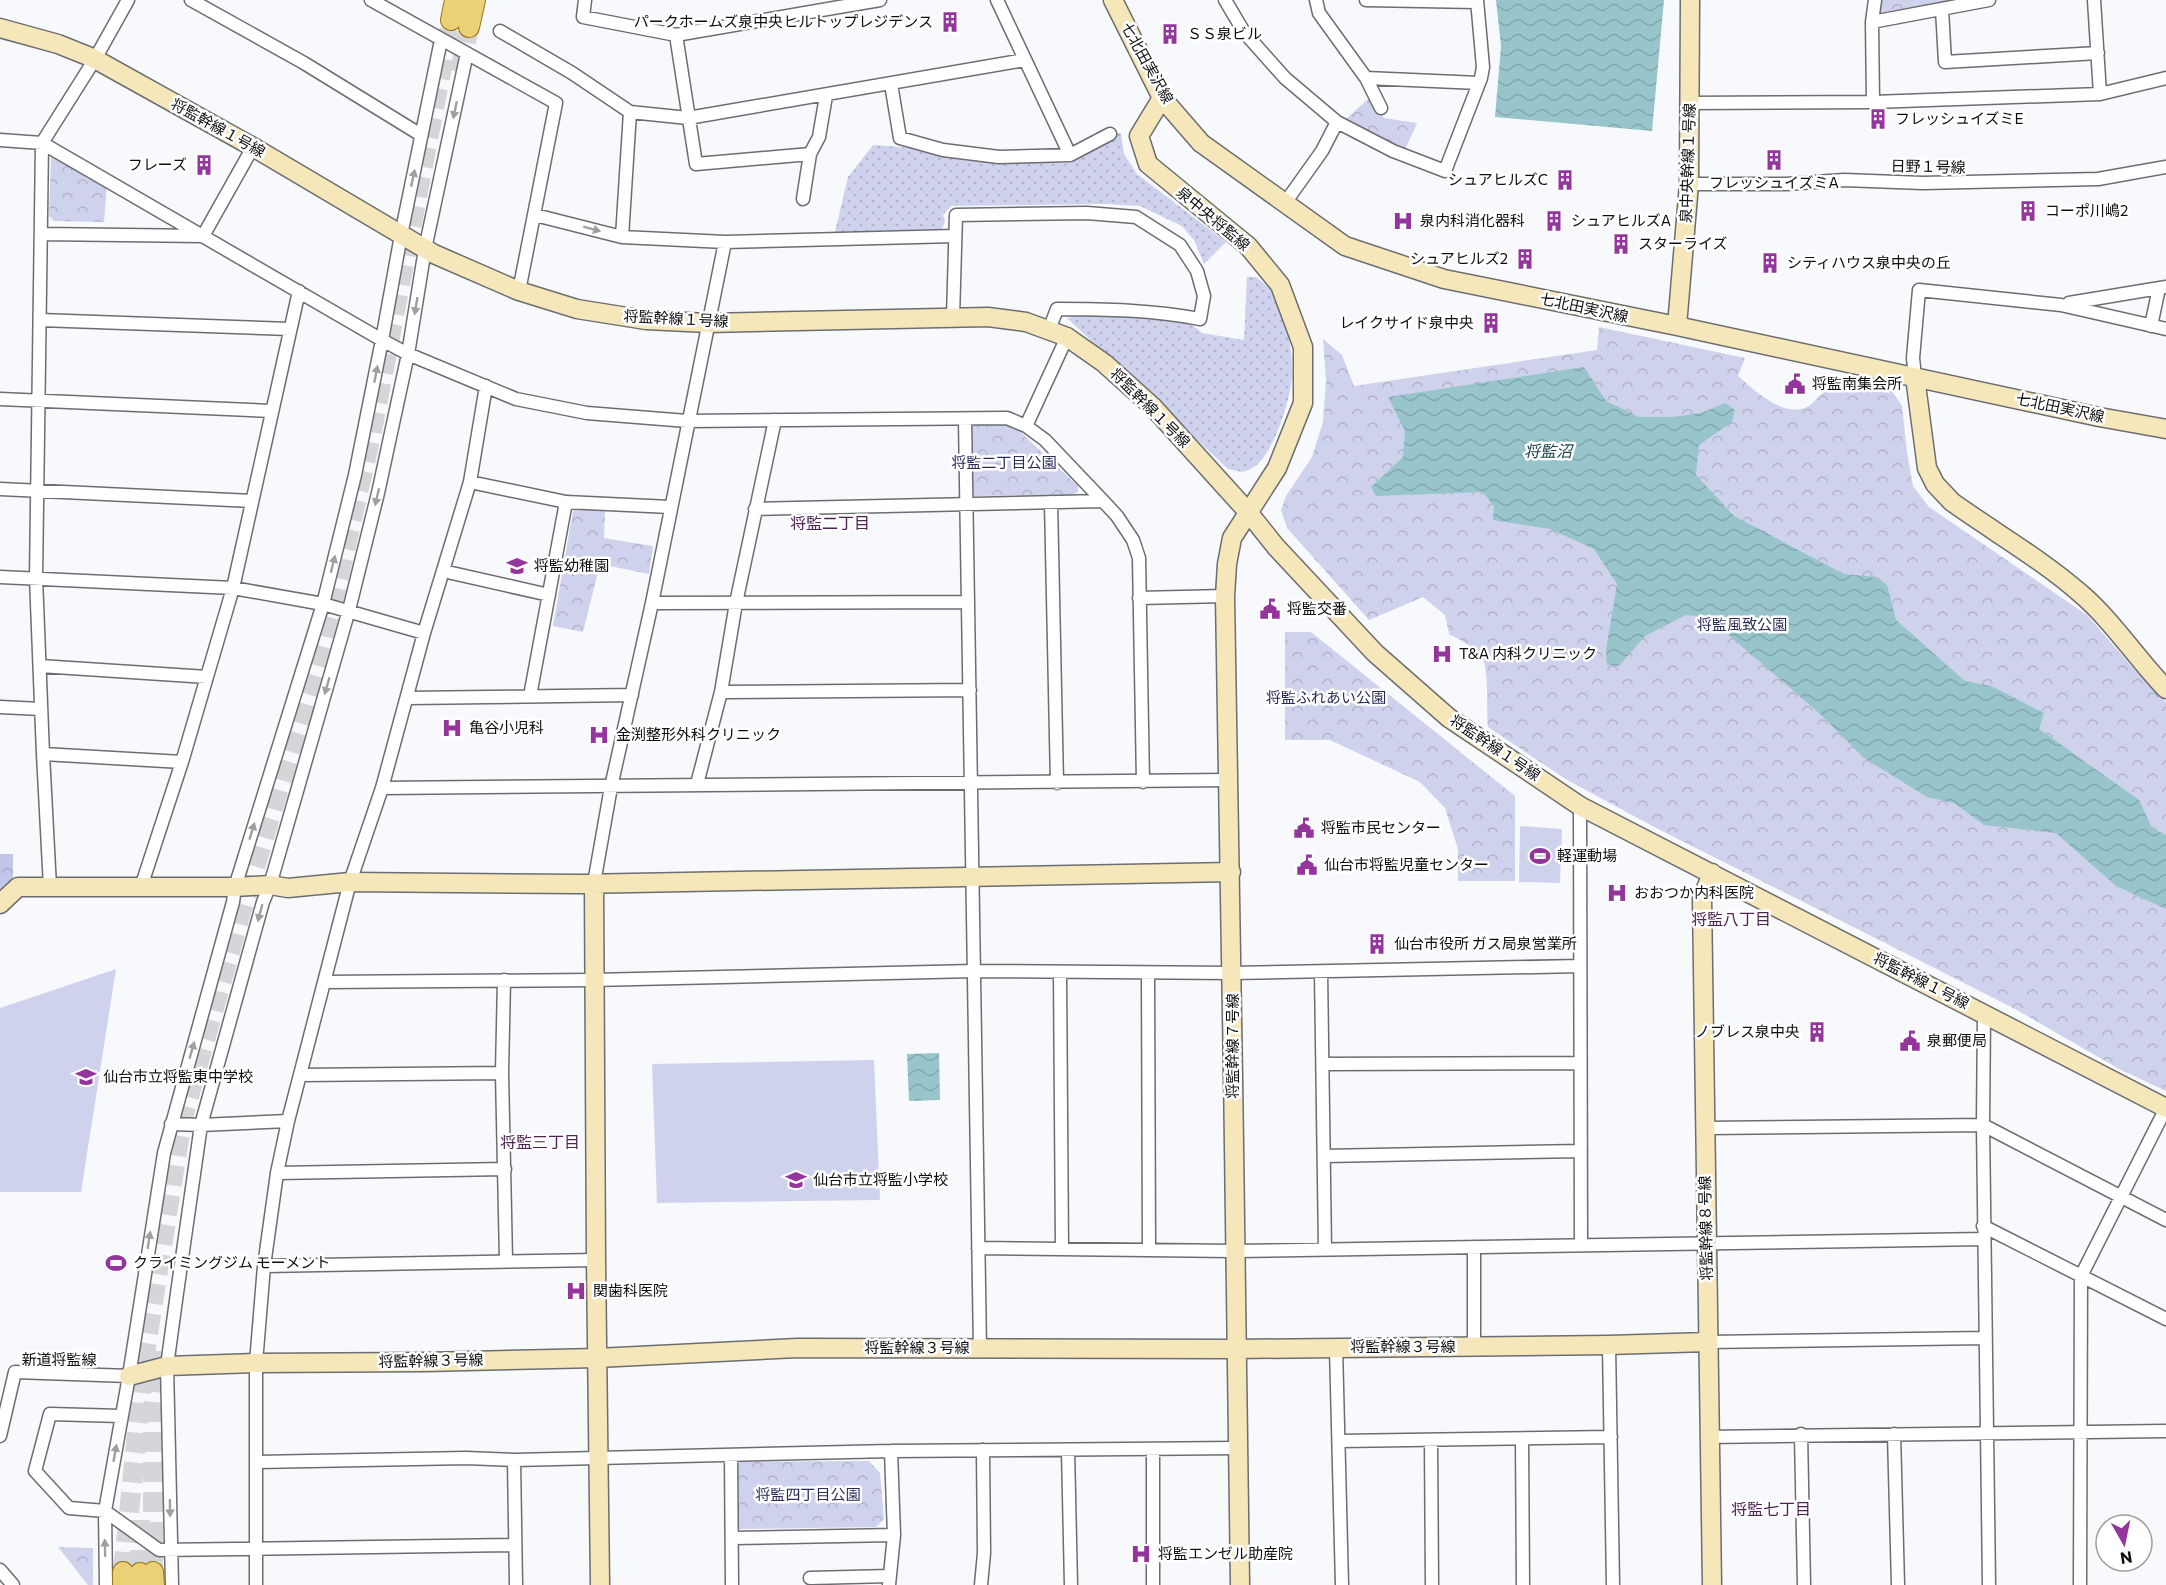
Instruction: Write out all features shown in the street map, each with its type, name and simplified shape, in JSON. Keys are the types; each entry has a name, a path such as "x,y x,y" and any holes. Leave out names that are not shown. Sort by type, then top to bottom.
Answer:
{"main road":[{"path":"455,0 460,24 475,0"}],"street":[{"path":"50,887 36,578 42,143 95,59 128,0"},
{"path":"191,0 304,63 421,135"},
{"path":"371,0 556,103 519,291"},
{"path":"585,0 583,17 676,35 880,0"},
{"path":"997,0 1070,155"},
{"name":"七北田実沢線","path":"1113,0 1162,98 1201,143 1345,246 1444,279 1677,326 2099,417 2166,429"},
{"path":"1225,0 1244,32 1278,70 1337,122 1393,151 1445,171 1483,67 1477,1 1366,0"},
{"path":"1316,0 1319,13 1366,78 1381,108"},
{"name":"泉中央幹線１号線","path":"1677,326 1689,184 1690,0"},
{"path":"1872,102 1872,22 1875,0"},
{"path":"1872,22 1989,0"},
{"path":"2094,0 2100,94"},
{"path":"1942,9 1945,62 2098,53"},
{"name":"将監幹線１号線","path":"0,28 58,44 95,59 253,147 425,249 519,291 589,311 646,320 708,323 988,317 1026,322 1067,337 1104,363 1153,407 1248,512 1276,547 1375,653 1449,718 1580,806 2166,1108"},
{"path":"500,32 572,73 630,112 688,118 1025,60"},
{"path":"676,35 696,164 810,154"},
{"path":"106,1585 105,1511 129,1376 153,1212 171,1124 233,902 234,887 323,604 355,475 441,40"},
{"path":"172,1585 167,1366 201,1125 263,902 270,885 349,610 378,493 408,354 425,249 467,53"},
{"path":"1366,78 1479,83"},
{"path":"1690,103 1872,102 2100,94 2166,78"},
{"path":"891,84 900,138 943,150 999,158 1070,155 1110,134"},
{"path":"803,199 810,154 819,137 826,96"},
{"name":"泉中央将監線","path":"1162,98 1139,136 1148,164 1248,246 1280,285 1303,347 1303,403 1277,468 1248,512"},
{"path":"622,237 630,112"},
{"path":"1285,203 1322,151 1337,122"},
{"path":"0,140 42,143 382,340 408,354 516,399 587,413 687,421 1007,418 1026,426 1045,440 1117,516 1133,540 1138,558 1143,782"},
{"path":"203,236 253,147"},
{"name":"日野１号線","path":"1689,184 1786,184 1845,180 1923,183 2098,179 2166,166"},
{"path":"953,317 956,214 1087,213 1136,217 1180,245 1197,272 1204,296 1200,319 1115,309 1057,309 1049,330"},
{"path":"535,214 622,237 725,242 955,236"},
{"path":"41,234 203,236"},
{"path":"600,1585 593,980 594,883 610,787 652,603 725,242"},
{"path":"2061,305 2163,288 2151,326"},
{"path":"2166,329 2061,305 1919,290 1913,358 1927,468 1935,484 1952,502 2080,593 2104,617 2166,689"},
{"path":"141,887 182,762 233,588 299,291"},
{"path":"40,320 290,329"},
{"path":"1026,426 1067,337"},
{"path":"256,1585 258,1462 256,1363 264,1266 288,1120 350,882 382,788 424,633 470,482 486,386"},
{"path":"0,399 272,411"},
{"path":"965,418 980,1349"},
{"path":"697,784 721,692 755,509 776,420"},
{"path":"470,482 567,502 670,507"},
{"path":"0,489 252,501"},
{"path":"755,509 1102,501"},
{"path":"530,696 567,502"},
{"path":"1051,502 1057,783"},
{"name":"将監幹線７号線","path":"1240,1585 1231,872 1225,596 1227,564 1232,538 1248,512"},
{"path":"443,571 549,595"},
{"path":"0,577 233,588 349,610 424,633"},
{"path":"1139,598 1225,596"},
{"path":"652,603 968,602"},
{"path":"40,666 207,676"},
{"path":"721,692 970,690"},
{"path":"407,698 632,695"},
{"path":"0,707 41,709"},
{"path":"43,754 182,762"},
{"path":"382,788 1229,780"},
{"path":"1580,806 1581,1245"},
{"path":"0,904 18,887 270,885 288,888 350,882 594,883 1231,872"},
{"name":"将監幹線８号線","path":"1712,873 1702,898 1708,1437 1712,1585"},
{"path":"325,982 593,980 974,971 1232,974 1580,966"},
{"path":"1060,972 1062,1249"},
{"path":"1321,972 1325,1249"},
{"path":"1148,973 1149,1250"},
{"path":"504,980 502,1073 506,1260"},
{"path":"1984,1014 1983,1226 1989,1585"},
{"path":"1323,1065 1580,1063"},
{"path":"300,1075 502,1073"},
{"path":"2080,1585 2081,1276 2166,1108"},
{"path":"171,1124 201,1125 288,1120"},
{"path":"1706,1128 1983,1125 2166,1220"},
{"path":"1325,1156 1581,1151"},
{"path":"278,1173 505,1169"},
{"path":"1983,1226 2166,1319"},
{"path":"978,1248 1234,1251 1984,1239"},
{"path":"1474,1247 1474,1346"},
{"path":"264,1266 596,1260"},
{"path":"1707,1342 1984,1338"},
{"name":"将監幹線３号線","path":"129,1376 167,1366 597,1358 797,1348 1236,1348 1707,1342"},
{"path":"1609,1345 1613,1585"},
{"path":"1336,1347 1342,1585"},
{"name":"新道将監線","path":"0,1436 15,1372 129,1376"},
{"path":"121,1416 50,1414 35,1471 69,1508 105,1511 159,1550 515,1545"},
{"path":"1708,1437 2166,1431"},
{"path":"1801,1434 1804,1585"},
{"path":"1894,1434 1898,1585"},
{"path":"1340,1441 1611,1437"},
{"path":"1522,1438 1523,1585"},
{"path":"1431,1440 1432,1585"},
{"path":"258,1462 466,1458 514,1460 598,1456 891,1451 1237,1448"},
{"path":"981,1585 984,1553 983,1450"},
{"path":"1068,1450 1071,1585"},
{"path":"1153,1450 1153,1585"},
{"path":"810,1578 890,1581 894,1535 891,1451"},
{"path":"731,1455 732,1585"},
{"path":"514,1460 516,1585"},
{"path":"732,1538 894,1535"},
{"path":"0,1570 13,1585"}],"green space":[{"path":"1878,0 1954,0 1878,13"},
{"path":"1368,99 1384,118 1417,123 1404,152 1344,121"},
{"path":"1116,133 1121,133 1124,154 1137,174 1226,242 1204,264 1194,240 1182,226 1140,206 1104,204 951,206 943,215 945,221 942,229 835,232 848,177 873,145 915,148 986,161 1071,163"},
{"path":"56,156 107,183 104,222 54,221 49,216 51,157"},
{"path":"1247,277 1256,277 1271,291 1278,302 1288,333 1292,374 1284,413 1272,444 1255,466 1242,472 1228,469 1067,318 1085,315 1173,320 1194,326 1202,333 1244,340"},
{"name":"将監風致公園","path":"1599,327 1745,358 1738,376 1769,401 1796,410 1809,406 1837,378 1892,391 1902,406 1913,486 1929,507 2087,615 2166,702 2166,1091 2119,1069 2017,1010 1658,829 1567,780 1488,727 1487,679 1484,662 1474,649 1449,634 1445,615 1423,597 1369,620 1287,528 1281,510 1286,496 1312,457 1323,422 1326,381 1323,339 1342,355 1354,386 1597,350"},
{"name":"将監二丁目公園","path":"1002,421 1014,426 1078,486 1078,492 1072,495 970,496 969,429 974,422"},
{"path":"578,508 605,511 604,538 653,546 649,574 600,564 583,632 553,626 573,511"},
{"name":"将監ふれあい公園","path":"1285,632 1311,632 1515,796 1515,881 1458,881 1458,849 1445,808 1420,782 1330,740 1285,740"},
{"name":"軽運動場","path":"1520,826 1562,829 1560,883 1519,882"},
{"path":"0,854 13,854 13,881 0,891"},
{"path":"116,969 81,1192 0,1192 0,1008"},
{"path":"874,1060 880,1200 657,1203 652,1064"},
{"name":"将監四丁目公園","path":"869,1461 880,1473 884,1519 876,1527 739,1529 735,1525 733,1466 738,1462"},
{"path":"58,1547 93,1548 93,1585 88,1585"}],"water":[{"path":"1496,0 1664,0 1652,131 1495,117 1501,46"},
{"name":"将監沼","path":"1584,367 1606,401 1639,417 1672,417 1701,413 1725,403 1735,410 1732,422 1699,445 1696,475 1734,516 1844,574 1877,577 1887,585 1896,620 1965,681 1991,686 2044,713 2039,729 2139,800 2152,828 2166,835 2166,909 2116,886 2056,833 1984,825 1954,803 1927,797 1864,758 1819,713 1708,617 1686,615 1645,636 1619,666 1607,665 1606,650 1617,584 1594,549 1550,529 1493,520 1494,506 1482,492 1376,496 1371,487 1403,457 1405,431 1388,397"},
{"path":"939,1053 940,1100 909,1101 907,1054"}],"tunnel":[{"path":"123,1572 146,1346 182,1121 241,913 325,638 371,436 451,20"},
{"path":"460,72 469,27"},
{"path":"153,1572 153,1408 159,1351"},
{"path":"140,1520 140,1573"}],"place":[{"name":"パークホームズ泉中央ヒルトップレジデンス","path":"950,22"},
{"name":"ＳＳ泉ビル","path":"1170,34"},
{"name":"フレッシュイズミE","path":"1878,119"},
{"name":"フレッシュイズミA","path":"1774,160"},
{"name":"フレーズ","path":"204,165"},
{"name":"シュアヒルズC","path":"1565,180"},
{"name":"コーポ川嶋2","path":"2028,211"},
{"name":"泉内科消化器科","path":"1403,221"},
{"name":"シュアヒルズA","path":"1554,221"},
{"name":"スターライズ","path":"1621,244"},
{"name":"シュアヒルズ2","path":"1525,259"},
{"name":"シティハウス泉中央の丘","path":"1770,263"},
{"name":"レイクサイド泉中央","path":"1491,323"},
{"name":"将監南集会所","path":"1795,384"},
{"name":"将監幼稚園","path":"517,566"},
{"name":"将監交番","path":"1270,609"},
{"name":"T&A 内科クリニック","path":"1442,654"},
{"name":"亀谷小児科","path":"452,728"},
{"name":"金渕整形外科クリニック","path":"599,735"},
{"name":"将監市民センター","path":"1304,828"},
{"name":"軽運動場","path":"1540,856"},
{"name":"仙台市将監児童センター","path":"1307,865"},
{"name":"おおつか内科医院","path":"1617,893"},
{"name":"仙台市役所 ガス局泉営業所","path":"1377,944"},
{"name":"ノブレス泉中央","path":"1817,1032"},
{"name":"泉郵便局","path":"1910,1041"},
{"name":"仙台市立将監東中学校","path":"86,1077"},
{"name":"仙台市立将監小学校","path":"796,1180"},
{"name":"クライミングジム モーメント","path":"116,1263"},
{"name":"関歯科医院","path":"576,1291"},
{"name":"将監エンゼル助産院","path":"1141,1554"}],"district":[{"name":"将監二丁目","path":"830,523"},
{"name":"将監八丁目","path":"1731,919"},
{"name":"将監三丁目","path":"540,1142"},
{"name":"将監七丁目","path":"1771,1509"}]}
